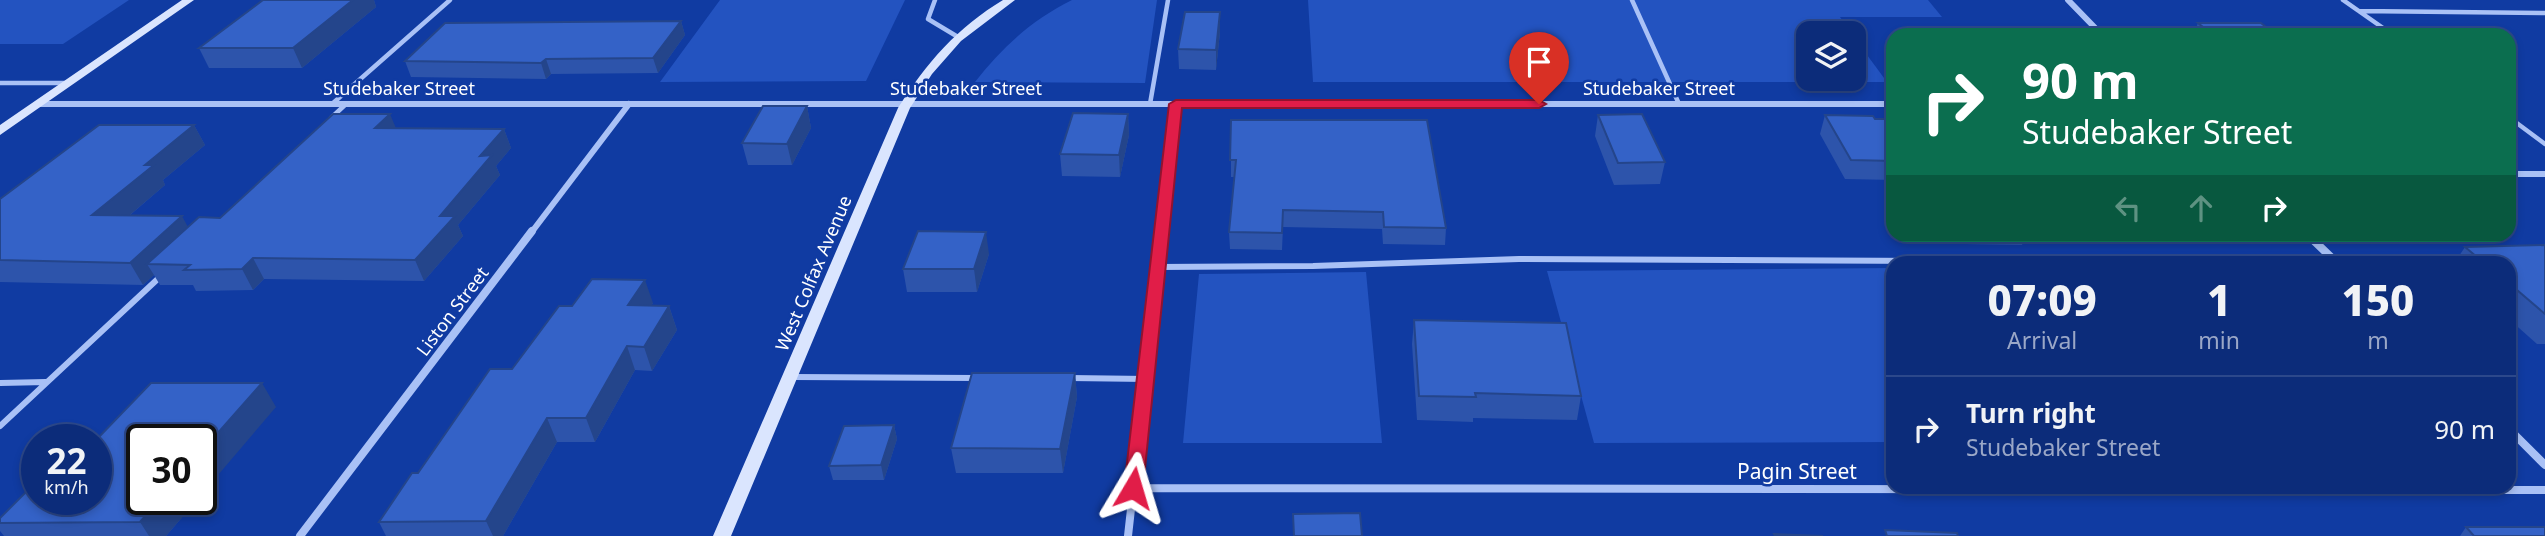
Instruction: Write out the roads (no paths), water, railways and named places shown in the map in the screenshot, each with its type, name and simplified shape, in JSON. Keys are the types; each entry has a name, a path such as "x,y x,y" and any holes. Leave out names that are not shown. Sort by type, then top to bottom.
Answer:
{"street":[{"path":"0,131 190,0"},
{"name":"West Colfax Avenue","path":"722,536 905,104 934,62 958,37 989,12 1010,0"},
{"path":"2068,0 2095,28"},
{"name":"Studebaker Street","path":"38,104 1886,104"},
{"name":"Liston Street","path":"300,536 629,104"},
{"path":"1128,536 1176,104"},
{"path":"2516,174 2545,174"},
{"path":"2315,242 2330,256"},
{"path":"2516,436 2545,465"},
{"name":"Pagin Street","path":"1133,488 1886,489"},
{"name":"Pagin Street","path":"2516,490 2545,490"}],"lane":[{"path":"332,104 450,0"},
{"path":"935,0 928,19 958,37"},
{"path":"1150,104 1168,0"},
{"path":"1632,0 1679,104"},
{"path":"2343,0 2383,28"},
{"path":"2359,11 2545,13"},
{"path":"0,83 69,83"},
{"path":"327,122 346,104"},
{"path":"2516,122 2545,144"},
{"path":"1158,267 1313,266 1519,259 1886,261"},
{"path":"0,426 167,271"},
{"path":"790,377 986,378"},
{"path":"1068,378 1147,379"},
{"path":"0,383 47,382"}]}
